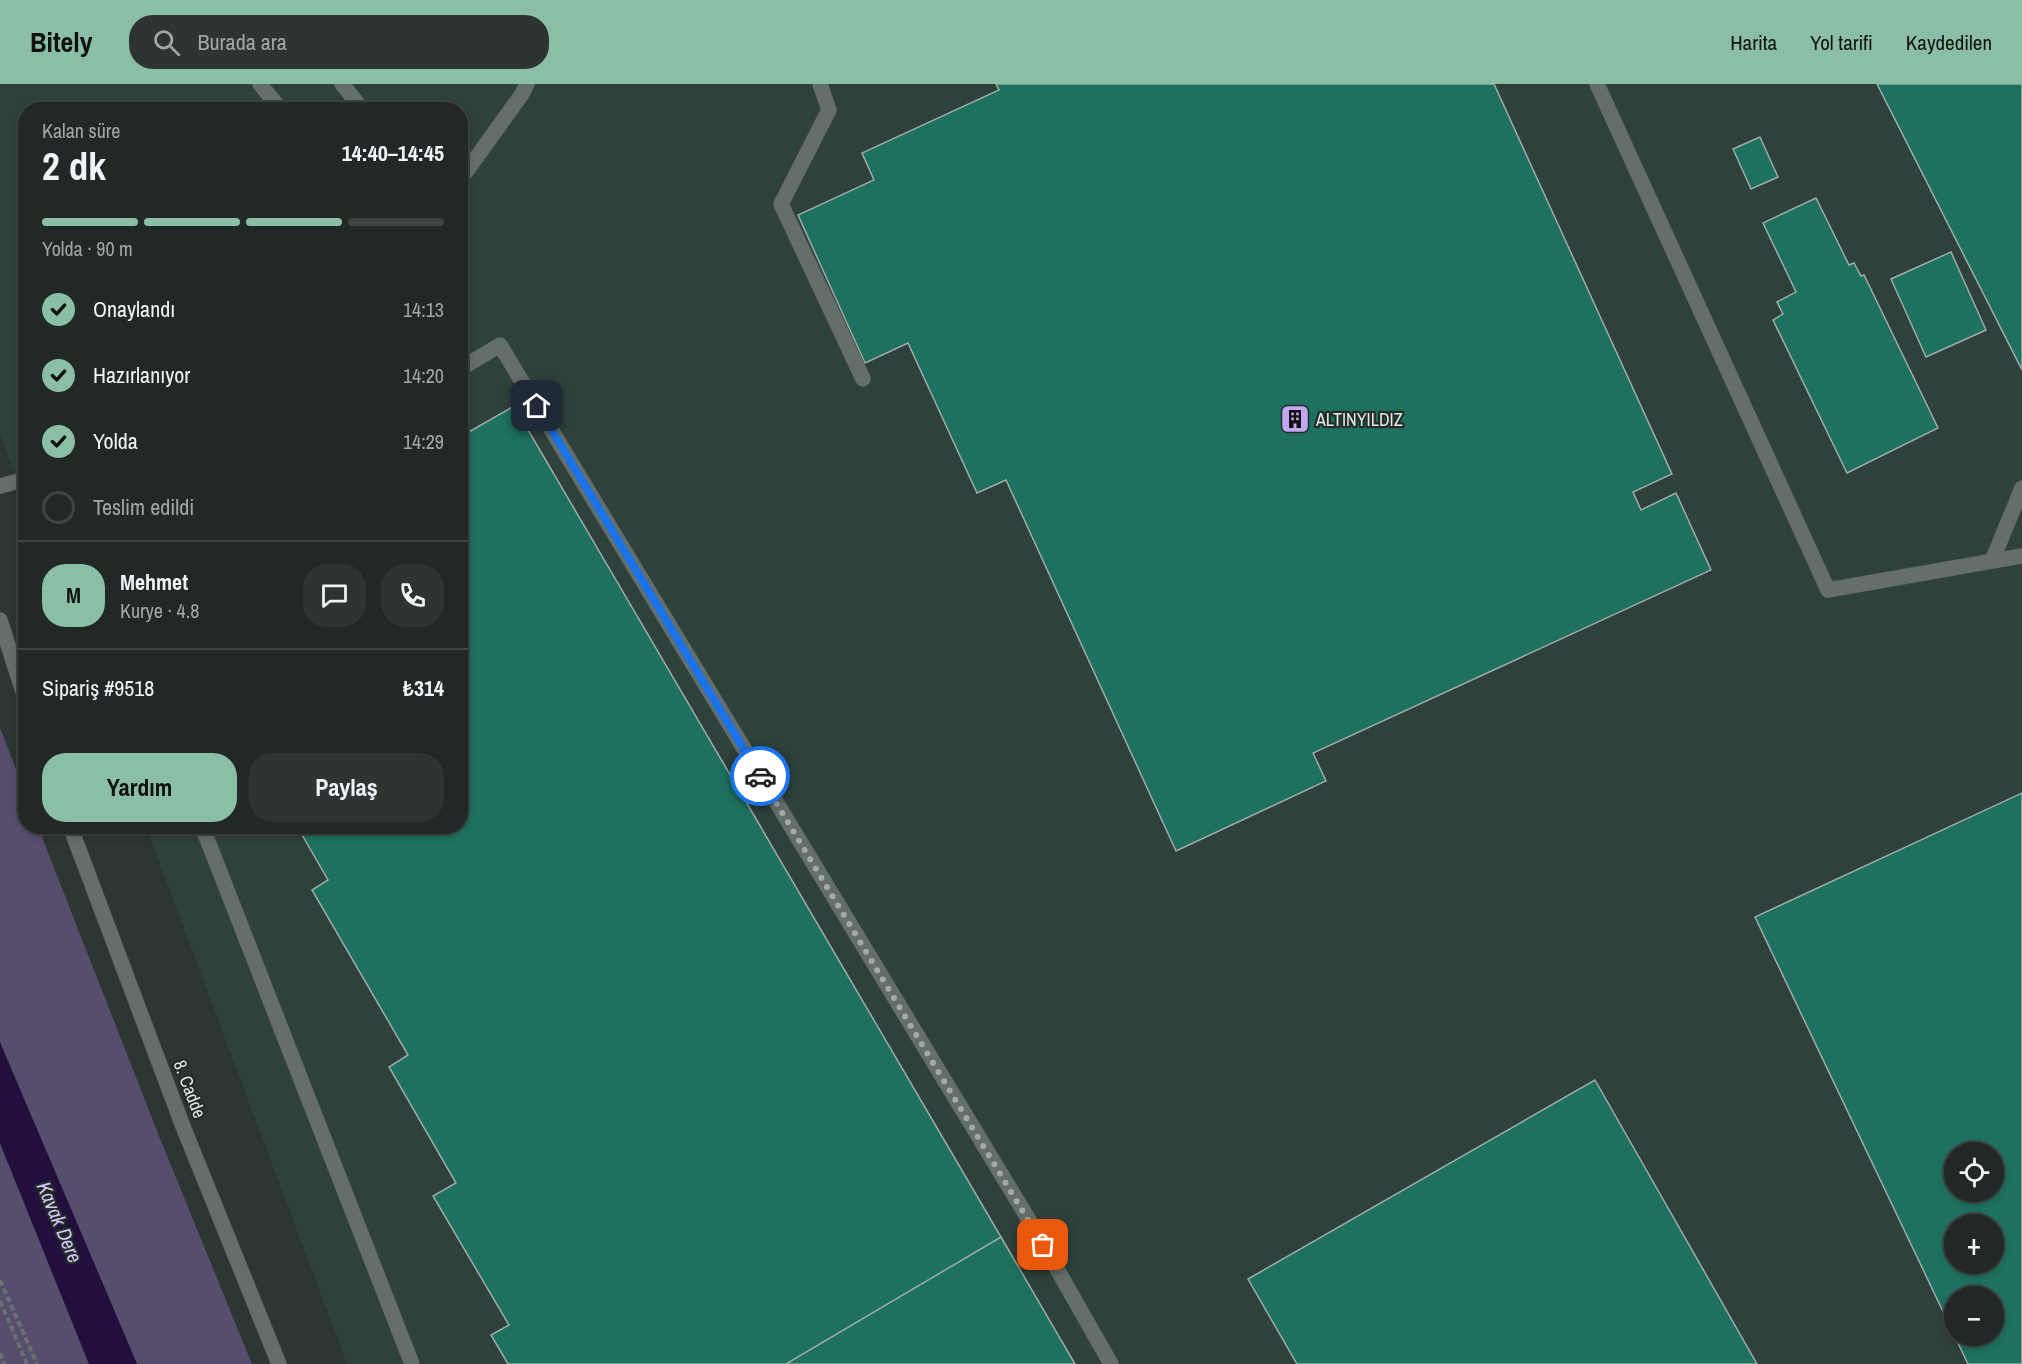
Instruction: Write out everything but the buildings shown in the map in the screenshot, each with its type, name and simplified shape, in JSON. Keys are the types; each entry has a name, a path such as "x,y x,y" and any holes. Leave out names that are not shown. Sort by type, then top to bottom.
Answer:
{"street":[{"path":"260,84 275,102"},
{"path":"342,84 357,102"},
{"path":"468,169 527,84"},
{"path":"820,84 829,110 781,204 863,379"},
{"path":"1597,84 1828,590 2022,556"},
{"path":"468,364 500,345 1032,1225 1111,1364"},
{"path":"0,486 18,481"},
{"path":"1992,561 2022,488"},
{"path":"0,620 18,676"},
{"name":"8. Cadde","path":"73,834 184,1129 279,1364"},
{"path":"205,834 412,1364"}],"path":[{"path":"0,1280 37,1364"},
{"path":"0,1301 27,1364"},
{"path":"0,1353 4,1364"}],"shaded area":[{"path":"0,84 2022,84 2022,1364 347,1364 149,834 468,834 468,102 18,102 18,483 0,433"},
{"path":"0,728 18,775 18,834 41,834 159,1136 252,1364 137,1364 0,1042"},
{"path":"0,1143 89,1364 0,1364"}],"water":[{"name":"Kavak Dere","path":"0,1042 137,1364 89,1364 0,1143"}],"way so far":[{"path":"760,776 1043,1245"}],"place":[{"name":"ALTINYILDIZ","path":"1295,419"}],"route":[{"path":"537,406 760,776"}]}
